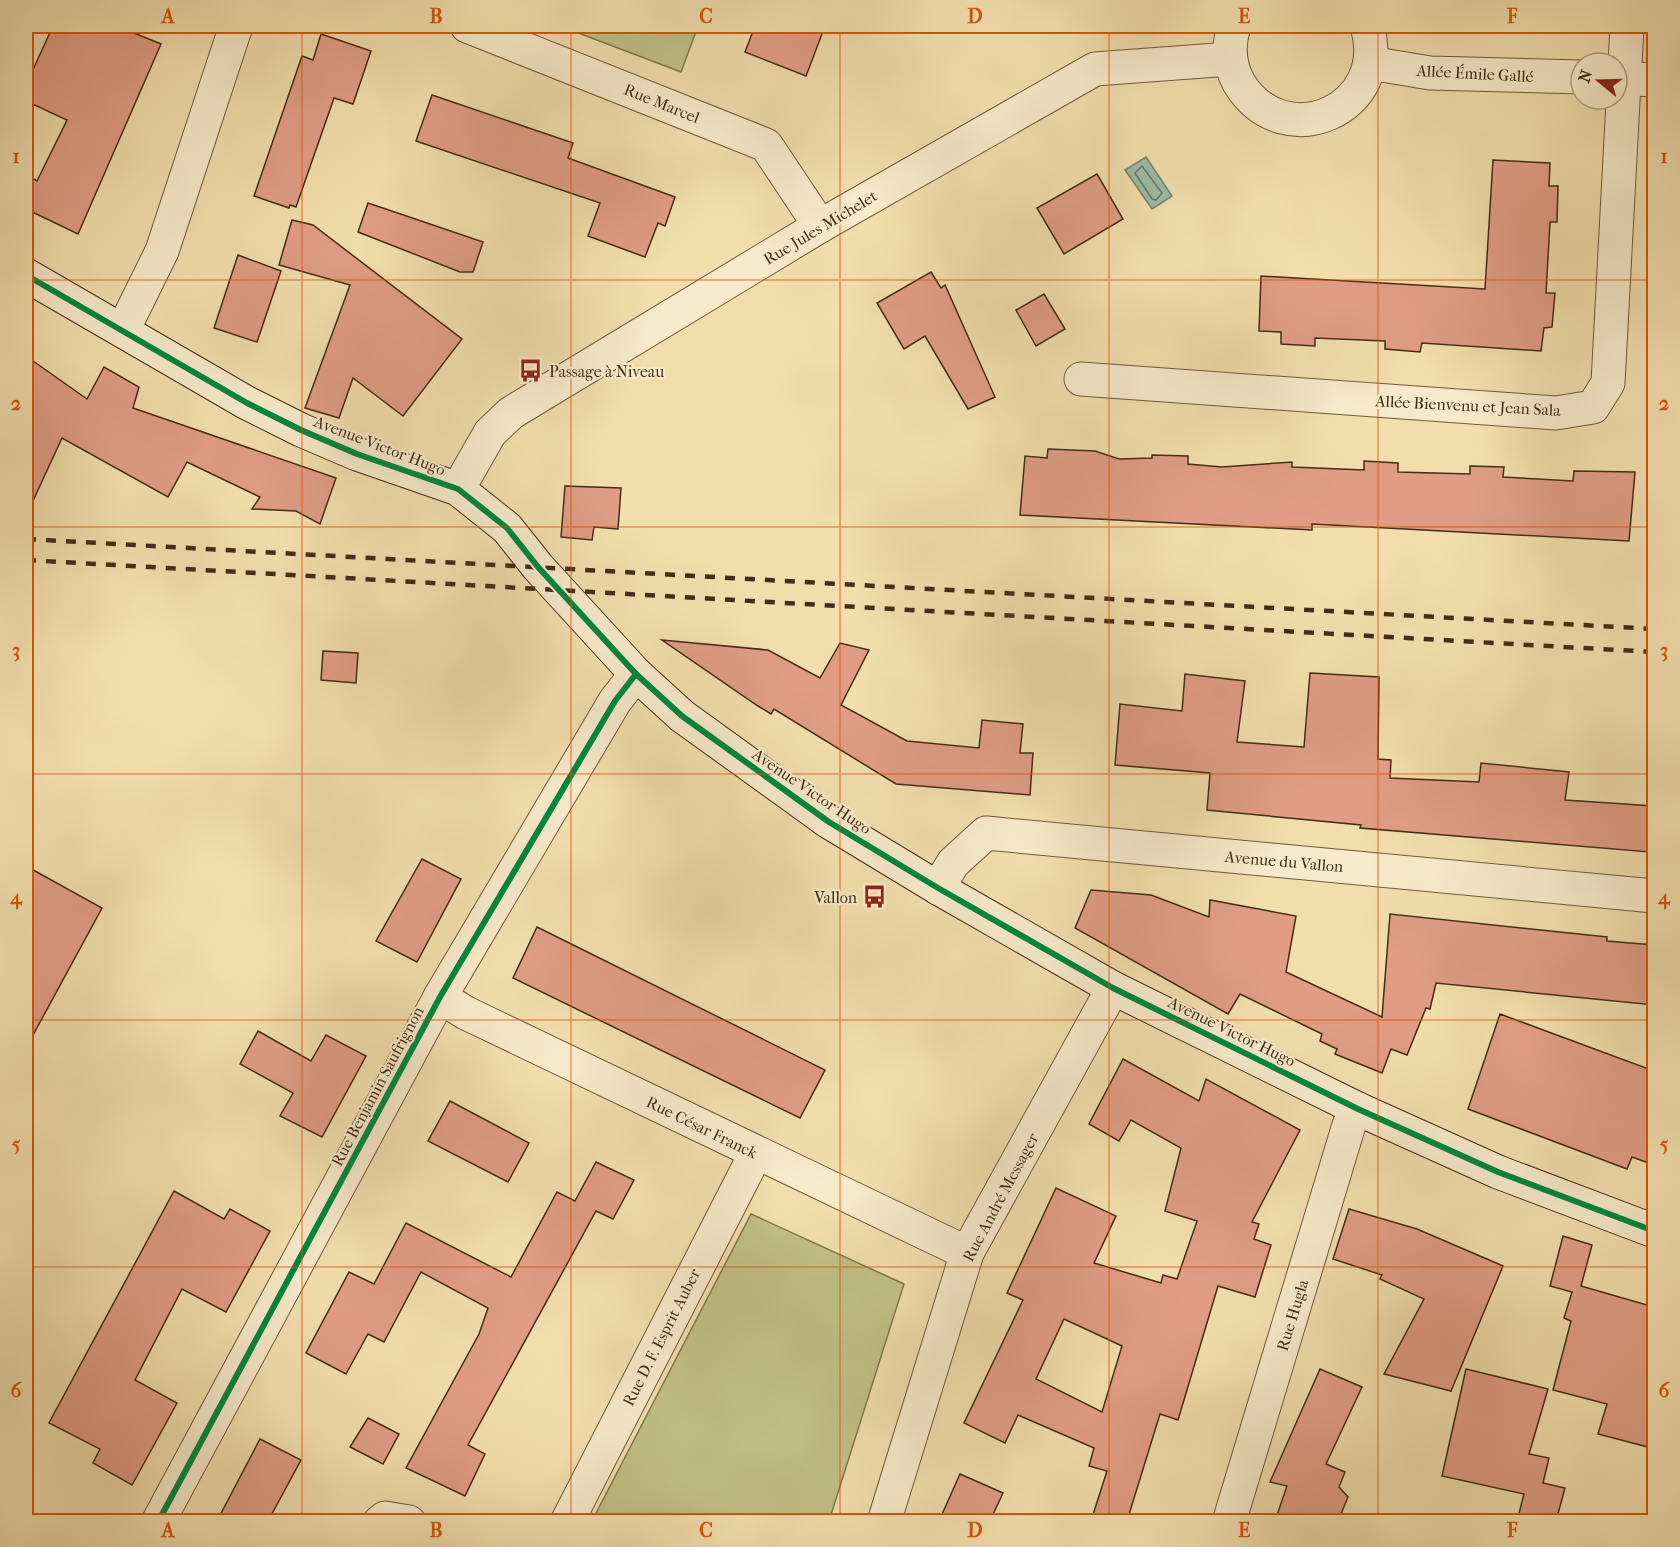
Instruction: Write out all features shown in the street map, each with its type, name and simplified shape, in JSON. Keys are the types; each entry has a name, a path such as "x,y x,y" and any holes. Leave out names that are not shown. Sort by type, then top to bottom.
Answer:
{"street":[{"path":"123,330 162,251 236,26"},
{"name":"Rue Marcel","path":"467,26 766,145 820,226"},
{"path":"1234,26 1230,43 1230,59 1236,78 1254,101 1279,117 1299,120 1327,114 1352,98 1364,82 1370,63 1371,39 1367,26"},
{"name":"Allée Bienvenu et Jean Sala","path":"1081,379 1556,413 1593,407 1608,383 1632,79 1627,26"},
{"name":"Rue Jules Michelet","path":"458,489 490,433 511,413 820,226 1095,69 1230,59"},
{"name":"Allée Émile Gallé","path":"1370,63 1430,73 1569,77"},
{"name":"Avenue Victor Hugo","path":"26,274 247,403 301,430 357,453 458,489 507,528 538,567 636,674 682,716 829,822 938,888 1113,988 1358,1109 1498,1173 1654,1231"},
{"name":"Rue Benjamin Saufrignon","path":"158,1521 440,997 615,701 636,674"},
{"name":"Avenue du Vallon","path":"938,888 953,862 986,833 1654,896"},
{"name":"Rue André Messager","path":"884,1521 967,1253 1113,988"},
{"name":"Rue César Franck","path":"440,997 476,1018 967,1253"},
{"name":"Rue Hugla","path":"1229,1521 1349,1125 1358,1109"},
{"name":"Rue D. F. Esprit Auber","path":"567,1521 756,1153"},
{"path":"380,1521 385,1518 408,1521"}],"green space":[{"path":"560,26 698,26 681,72"},
{"path":"751,1214 904,1284 829,1521 592,1521"}],"water":[{"path":"1146,157 1172,196 1152,209 1125,170"}],"building":[{"path":"53,26 117,26 161,44 78,234 26,209 26,174 37,181 67,120 26,101 26,85"},
{"path":"755,26 825,26 806,76 745,52"},
{"path":"321,34 371,51 353,104 334,98 296,207 290,205 289,208 254,196 302,56 313,60"},
{"path":"432,95 573,143 568,158 675,197 665,226 658,223 645,257 588,236 600,203 416,141"},
{"path":"1493,160 1550,163 1549,186 1558,186 1557,222 1550,222 1546,293 1555,293 1552,327 1544,328 1541,351 1422,343 1420,352 1385,349 1385,341 1315,338 1315,346 1281,344 1281,332 1259,331 1261,276 1485,289"},
{"path":"1097,174 1123,219 1064,254 1037,208"},
{"path":"368,203 483,242 473,272 460,272 358,232"},
{"path":"292,220 313,225 462,339 403,416 353,378 339,418 305,408 350,285 279,265"},
{"path":"238,255 281,271 257,342 214,328"},
{"path":"931,272 941,288 945,285 995,397 968,409 925,336 904,349 877,303"},
{"path":"1044,294 1065,329 1036,346 1016,310"},
{"path":"26,356 87,399 104,367 139,387 133,408 336,478 320,524 296,511 252,509 260,497 187,462 168,497 62,438 26,516"},
{"path":"1048,449 1095,451 1119,459 1152,458 1152,455 1188,456 1188,464 1222,467 1292,462 1292,467 1364,470 1364,461 1398,463 1398,472 1470,474 1470,466 1504,467 1503,477 1573,481 1574,471 1635,472 1629,541 1312,524 1312,530 1020,515 1025,456 1047,458"},
{"path":"565,486 621,488 618,529 594,527 592,540 561,537"},
{"path":"662,640 768,650 820,678 840,643 869,650 841,705 907,741 979,748 982,720 1023,724 1020,753 1033,753 1030,795 896,784 774,709 771,714 758,706"},
{"path":"323,651 358,653 356,683 321,680"},
{"path":"1310,673 1379,677 1378,759 1391,760 1390,778 1479,782 1481,763 1569,772 1565,800 1654,806 1650,852 1360,828 1361,825 1207,810 1210,773 1115,765 1120,704 1182,711 1185,674 1245,681 1237,742 1304,747"},
{"path":"422,859 461,879 417,962 376,941"},
{"path":"26,866 102,908 26,1048"},
{"path":"1091,890 1151,895 1209,917 1210,900 1296,916 1286,972 1382,1017 1390,914 1607,937 1607,941 1654,945 1654,1005 1436,983 1430,1009 1426,1008 1407,1055 1391,1049 1382,1073 1335,1054 1337,1049 1320,1041 1322,1034 1240,994 1228,1014 1075,928"},
{"path":"537,927 825,1070 800,1118 513,978"},
{"path":"1500,1014 1654,1071 1654,1165 1632,1157 1627,1169 1468,1109"},
{"path":"258,1031 311,1061 326,1035 366,1056 322,1137 280,1116 293,1093 240,1064"},
{"path":"1123,1059 1199,1101 1206,1079 1300,1130 1252,1222 1259,1224 1254,1239 1271,1245 1255,1297 1218,1286 1178,1420 1160,1414 1127,1521 1091,1521 1107,1471 1089,1466 1094,1448 1018,1415 1005,1443 964,1423 1023,1300 1007,1293 1056,1188 1116,1216 1094,1263 1161,1283 1163,1275 1177,1279 1197,1221 1165,1211 1181,1148 1131,1120 1119,1141 1089,1124","holes":["1064,1319 1122,1346 1102,1412 1036,1379"]},
{"path":"450,1101 529,1143 508,1182 428,1141"},
{"path":"596,1162 634,1180 613,1219 596,1211 468,1445 485,1454 465,1496 406,1468 479,1334 488,1308 421,1272 384,1342 368,1334 346,1374 306,1353 349,1272 374,1284 406,1223 511,1277 557,1192 575,1201"},
{"path":"174,1191 224,1219 230,1209 270,1231 226,1312 182,1289 135,1380 177,1403 132,1485 93,1463 100,1449 49,1423"},
{"path":"1349,1209 1417,1229 1503,1266 1451,1391 1384,1374 1424,1299 1380,1279 1382,1275 1333,1259"},
{"path":"1563,1236 1592,1245 1581,1286 1654,1307 1654,1422 1648,1447 1598,1434 1607,1404 1553,1390 1571,1321 1564,1318 1572,1292 1550,1286"},
{"path":"1320,1369 1362,1387 1326,1464 1345,1472 1339,1487 1348,1497 1338,1521 1275,1521 1287,1486 1270,1482"},
{"path":"1466,1369 1548,1389 1529,1454 1549,1458 1543,1483 1565,1488 1556,1521 1517,1521 1524,1494 1442,1476"},
{"path":"368,1418 399,1434 383,1464 350,1447"},
{"path":"260,1439 301,1460 268,1521 217,1521"},
{"path":"960,1474 1003,1493 990,1521 939,1521"}],"railway":[{"path":"26,539 1654,629"},
{"path":"26,560 1654,652"}],"cycle path":[{"path":"26,275 247,403 301,430 357,454 458,489 507,528 538,567 636,674 682,716 829,822 938,888 1113,988 1358,1109 1498,1172 1654,1231"},
{"path":"158,1522 440,997 615,701 636,674"}],"place":[{"name":"Passage à Niveau","path":"531,371"},
{"name":"Vallon","path":"875,897"}]}
